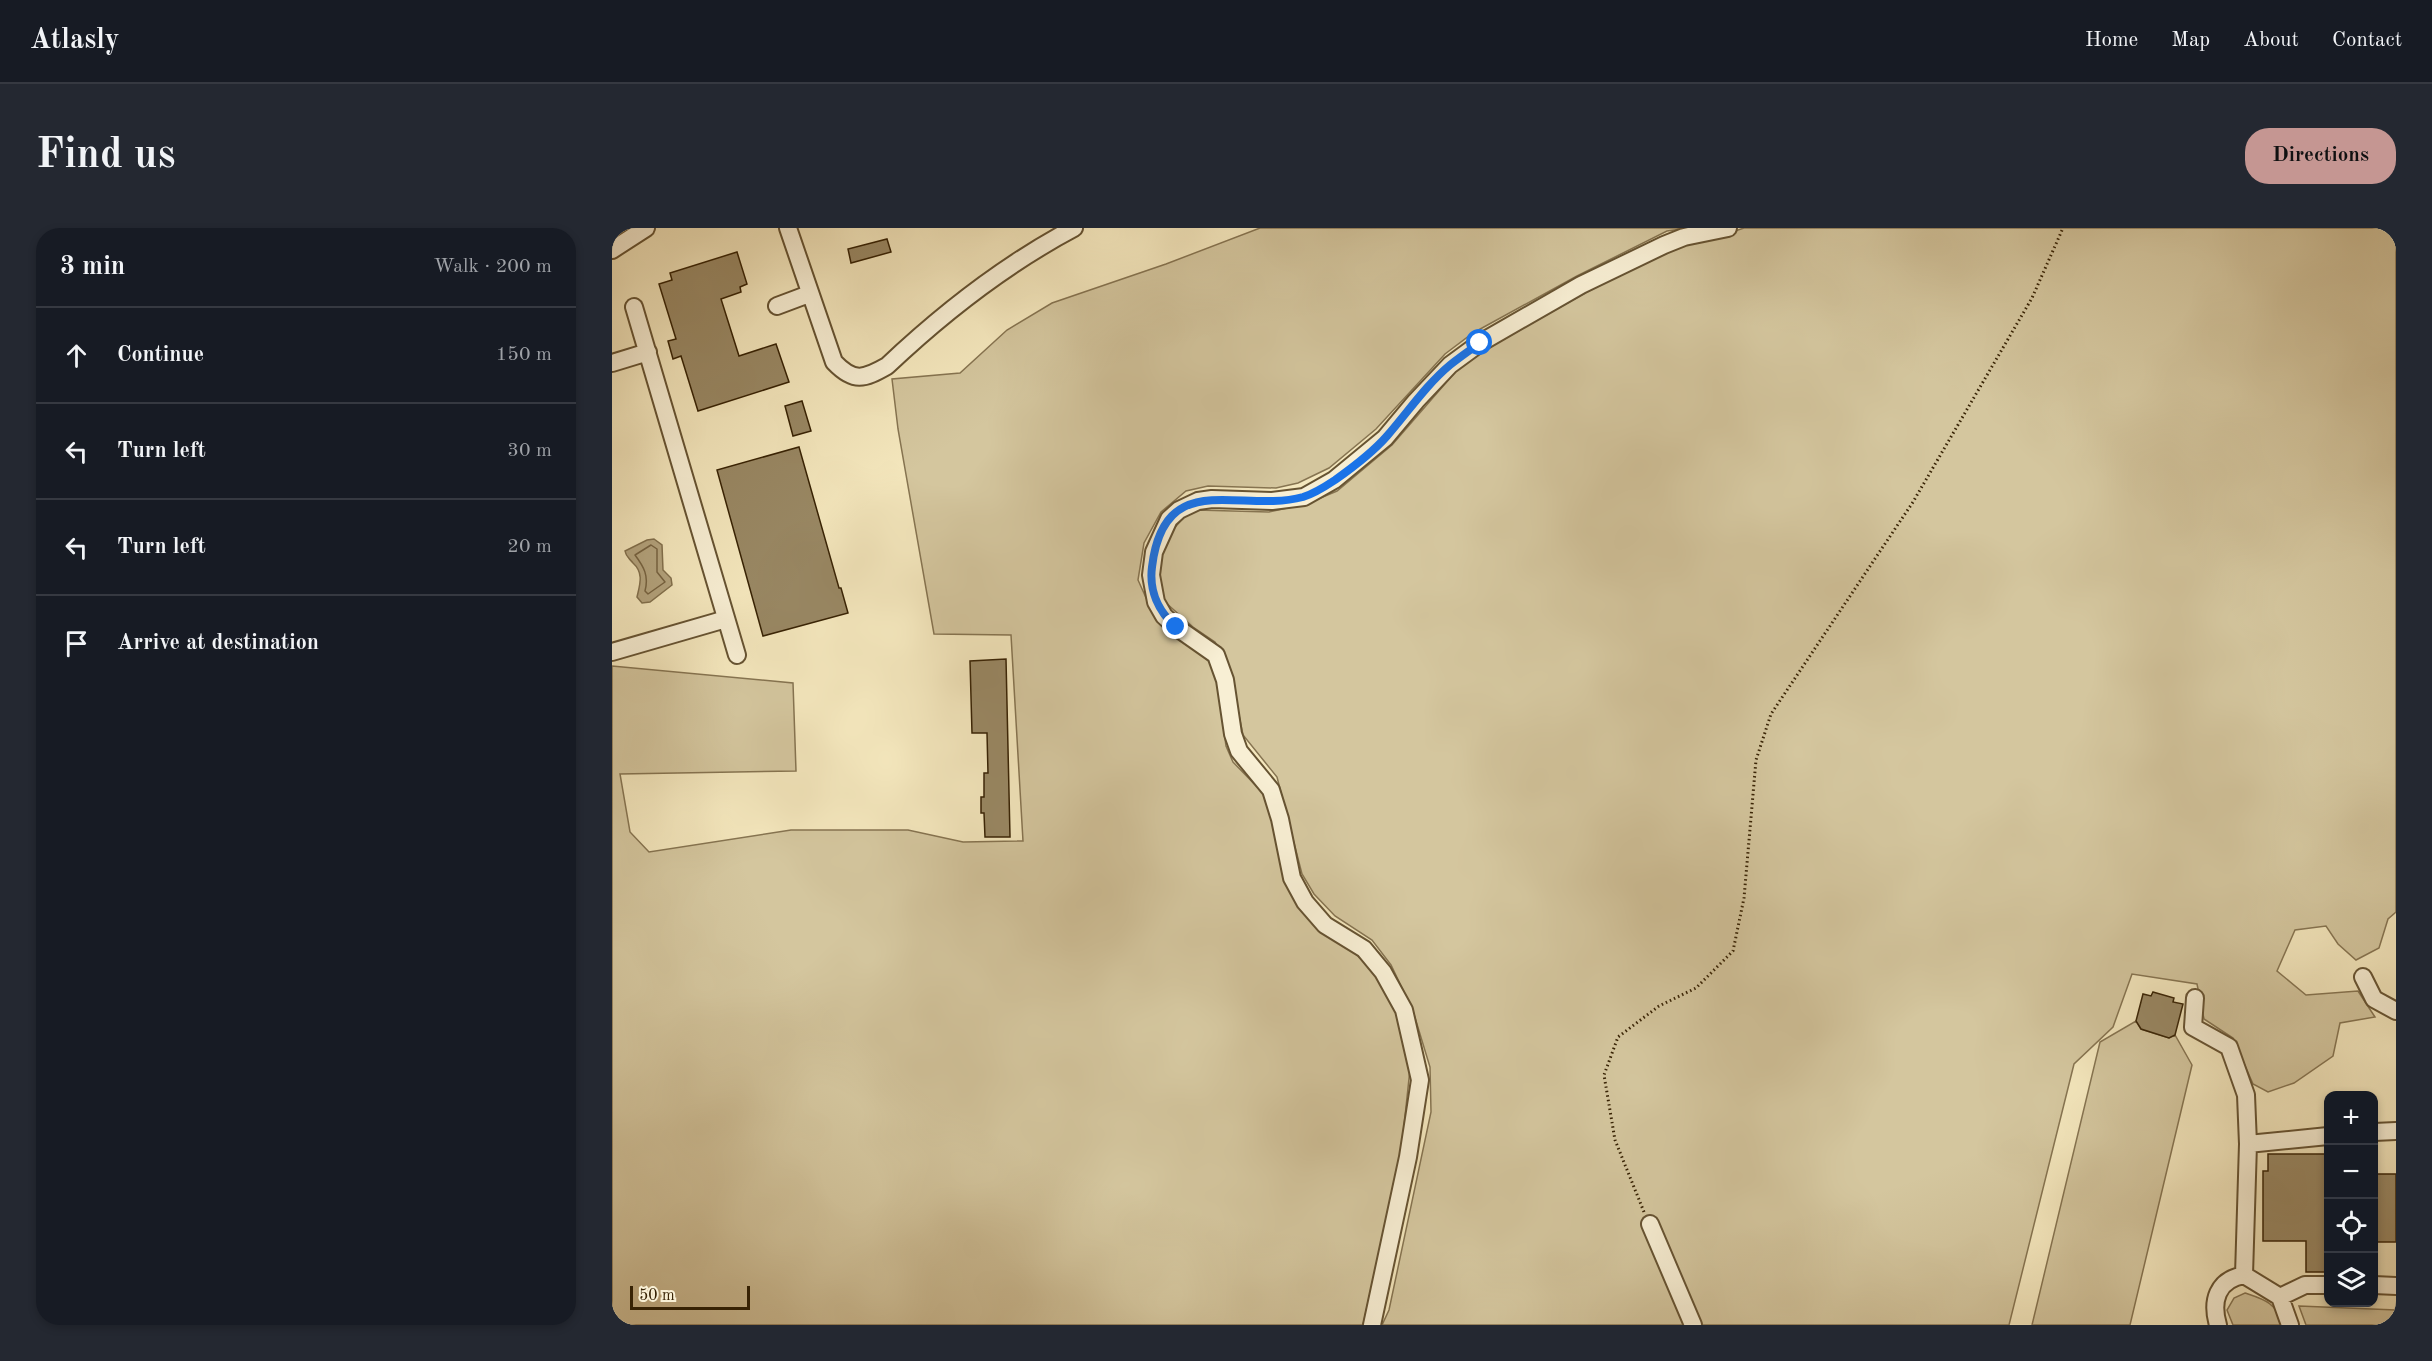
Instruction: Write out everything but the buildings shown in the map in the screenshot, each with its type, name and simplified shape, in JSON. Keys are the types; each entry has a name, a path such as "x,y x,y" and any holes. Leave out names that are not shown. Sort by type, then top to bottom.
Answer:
{"street":[{"path":"612,250 646,228"},
{"path":"788,228 834,362 844,374 857,378 871,375 887,366 999,273 1074,228"},
{"path":"1372,1325 1408,1156 1420,1080 1404,1010 1383,972 1364,949 1325,925 1305,902 1292,878 1280,819 1271,790 1239,751 1233,734 1225,680 1216,655 1170,622 1156,602 1151,575 1154,552 1169,519 1179,510 1198,501 1212,499 1272,501 1304,497 1334,480 1385,438 1416,400 1450,365 1480,343 1581,285 1664,245 1684,237 1728,228"},
{"path":"777,306 809,294"},
{"path":"634,307 737,655"},
{"path":"612,363 648,352"},
{"path":"612,652 726,619"},
{"path":"2362,977 2374,999 2396,1011"},
{"path":"2195,998 2193,1028 2229,1047 2246,1095 2248,1144 2244,1275"},
{"path":"2378,1132 2396,1131"},
{"path":"2248,1144 2324,1136"},
{"path":"1650,1224 1693,1325"},
{"path":"2218,1325 2214,1305 2219,1290 2235,1277 2244,1275 2280,1298 2290,1325"},
{"path":"2280,1298 2305,1285 2324,1285"},
{"path":"2378,1285 2396,1286"}],"path":[{"path":"1650,1224 1615,1140 1611,1119 1604,1075 1618,1036 1659,1006 1696,988 1733,951 1744,898 1756,760 1771,714 1913,502 2032,298 2063,228"}],"shaded area":[{"path":"1260,228 1689,228 1667,231 1577,276 1473,333 1445,354 1376,429 1329,468 1298,483 1276,488 1208,486 1186,491 1161,512 1144,543 1138,580 1152,611 1212,664 1218,687 1226,746 1233,762 1263,793 1273,815 1290,890 1299,908 1322,931 1356,954 1374,972 1394,1007 1404,1039 1410,1069 1401,1154 1363,1325 612,1325 612,666 793,683 796,771 620,774 630,832 649,852 791,830 908,830 963,842 1023,841 1011,635 934,634 898,429 892,379 960,373 1007,330 1052,303 1166,264"},
{"path":"1744,228 2396,228 2396,912 2388,919 2379,948 2356,960 2338,944 2326,926 2295,930 2277,971 2306,995 2358,991 2375,1017 2340,1023 2333,1056 2294,1083 2268,1092 2253,1084 2233,1038 2204,1019 2197,984 2132,974 2113,1027 2074,1064 2009,1325 1382,1325 1389,1310 1431,1112 1430,1067 1413,1011 1391,965 1372,940 1335,916 1314,894 1302,874 1277,777 1243,735 1229,666 1215,642 1193,627 1165,602 1157,582 1160,556 1169,534 1185,516 1196,510 1269,512 1306,504 1337,491 1392,445 1457,370 1490,347 1585,293 1676,246 1714,238"},
{"path":"2136,1021 2141,1029 2169,1038 2175,1035 2192,1065 2130,1325 2032,1325 2100,1042"},
{"path":"2245,1293 2269,1303 2277,1312 2282,1325 2233,1325 2227,1310 2234,1298"},
{"path":"2299,1306 2396,1310 2396,1325 2306,1325"}],"water":[{"path":"654,539 662,545 663,570 671,578 672,585 650,602 642,603 637,597 639,571 625,551"}],"route":[{"path":"1176,627 1164,616 1156,602 1151,575 1154,552 1169,519 1179,510 1198,501 1238,499 1272,501 1304,497 1334,480 1385,438 1416,400 1450,365 1480,343"}]}
